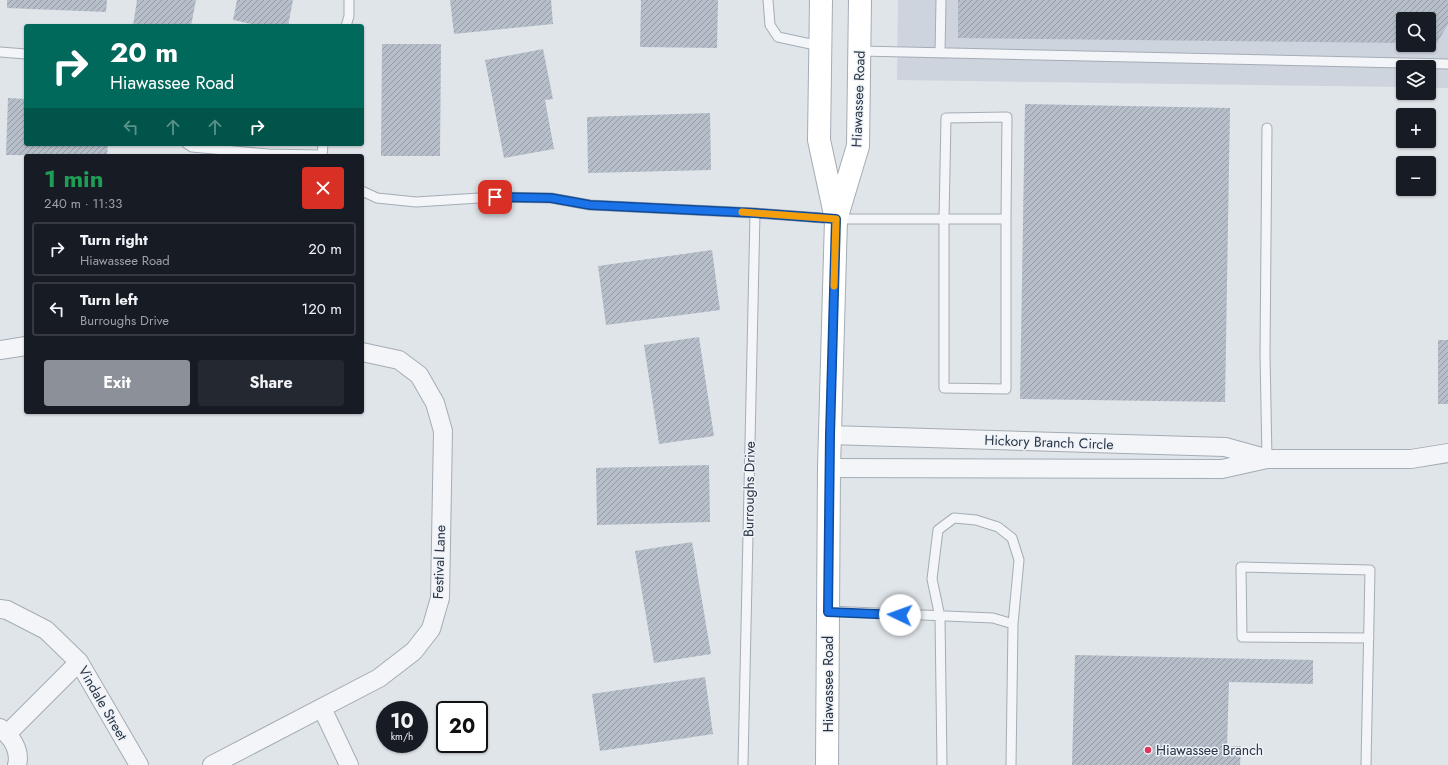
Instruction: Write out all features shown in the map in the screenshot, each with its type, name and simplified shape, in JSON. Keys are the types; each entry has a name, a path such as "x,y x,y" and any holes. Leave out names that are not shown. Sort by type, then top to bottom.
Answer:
{"street":[{"name":"Hiawassee Road","path":"821,0 819,140 836,219 829,468 827,765"},
{"name":"Hiawassee Road","path":"836,219 858,146 860,0"},
{"path":"0,350 24,346"},
{"name":"Festival Lane","path":"212,765 379,678 414,651 431,629 440,598 443,431 435,403 419,375 399,360 364,352"},
{"name":"Hickory Branch Circle","path":"830,435 1225,447 1267,459"},
{"name":"Hickory Branch Circle","path":"829,468 1222,469 1267,459 1411,459 1448,453"},
{"name":"Vindale Street","path":"0,609 7,610 46,630 79,662 139,765"},
{"path":"17,765 16,747 4,731 79,662"},
{"path":"322,708 349,765"}],"lane":[{"path":"347,24 349,16 349,0"},
{"path":"768,0 770,25 778,37 820,46"},
{"path":"940,53 941,0"},
{"path":"860,51 1448,64"},
{"path":"0,52 24,54"},
{"path":"1006,117 1006,219 1006,389 944,388 944,219 946,118 1006,117"},
{"path":"1267,128 1265,354 1267,459"},
{"path":"190,146 268,154"},
{"path":"364,192 377,198 416,202 495,197 551,198 590,205 755,213 836,219 1006,219"},
{"name":"Burroughs Drive","path":"743,765 755,213"},
{"path":"942,765 940,617 932,579 938,530 954,518 976,520 998,527 1012,538 1019,560 1013,624 1011,765"},
{"path":"1366,765 1369,638 1370,570 1241,567 1242,637 1369,638"},
{"path":"828,612 993,618 1013,624"}],"shaded area":[{"path":"898,0 1448,0 1448,88 1436,88 1436,60 1396,60 1396,87 897,80"}],"building":[{"path":"7,0 107,0 106,12 7,8"},
{"path":"137,0 196,0 191,24 133,24"},
{"path":"237,0 293,0 288,24 252,24 233,20"},
{"path":"450,0 551,0 553,24 454,34"},
{"path":"641,0 718,0 717,48 640,47"},
{"path":"958,0 1448,0 1448,24 1437,43 1436,12 1396,12 1396,43 958,38"},
{"path":"382,44 441,44 440,156 381,156"},
{"path":"543,49 553,99 545,100 554,149 504,158 485,60"},
{"path":"8,98 24,99 24,146 108,146 107,154 6,155"},
{"path":"1025,104 1230,108 1225,402 1020,399"},
{"path":"710,113 711,170 588,173 587,117"},
{"path":"712,250 720,310 606,325 598,266"},
{"path":"699,337 714,436 659,444 644,345"},
{"path":"1438,340 1448,340 1448,404 1438,404"},
{"path":"709,465 710,522 597,525 596,468"},
{"path":"692,542 711,654 654,663 635,551"},
{"path":"1075,655 1313,660 1313,684 1229,682 1227,746 1241,746 1240,765 1072,765"},
{"path":"705,677 713,734 600,751 592,694"}],"slow traffic":[{"path":"742,212 836,219 834,286"}],"place":[{"name":"Hiawassee Branch","path":"1148,750"}],"route":[{"path":"495,197 551,198 590,205 755,213 836,219 830,435 828,612 900,615"}]}
